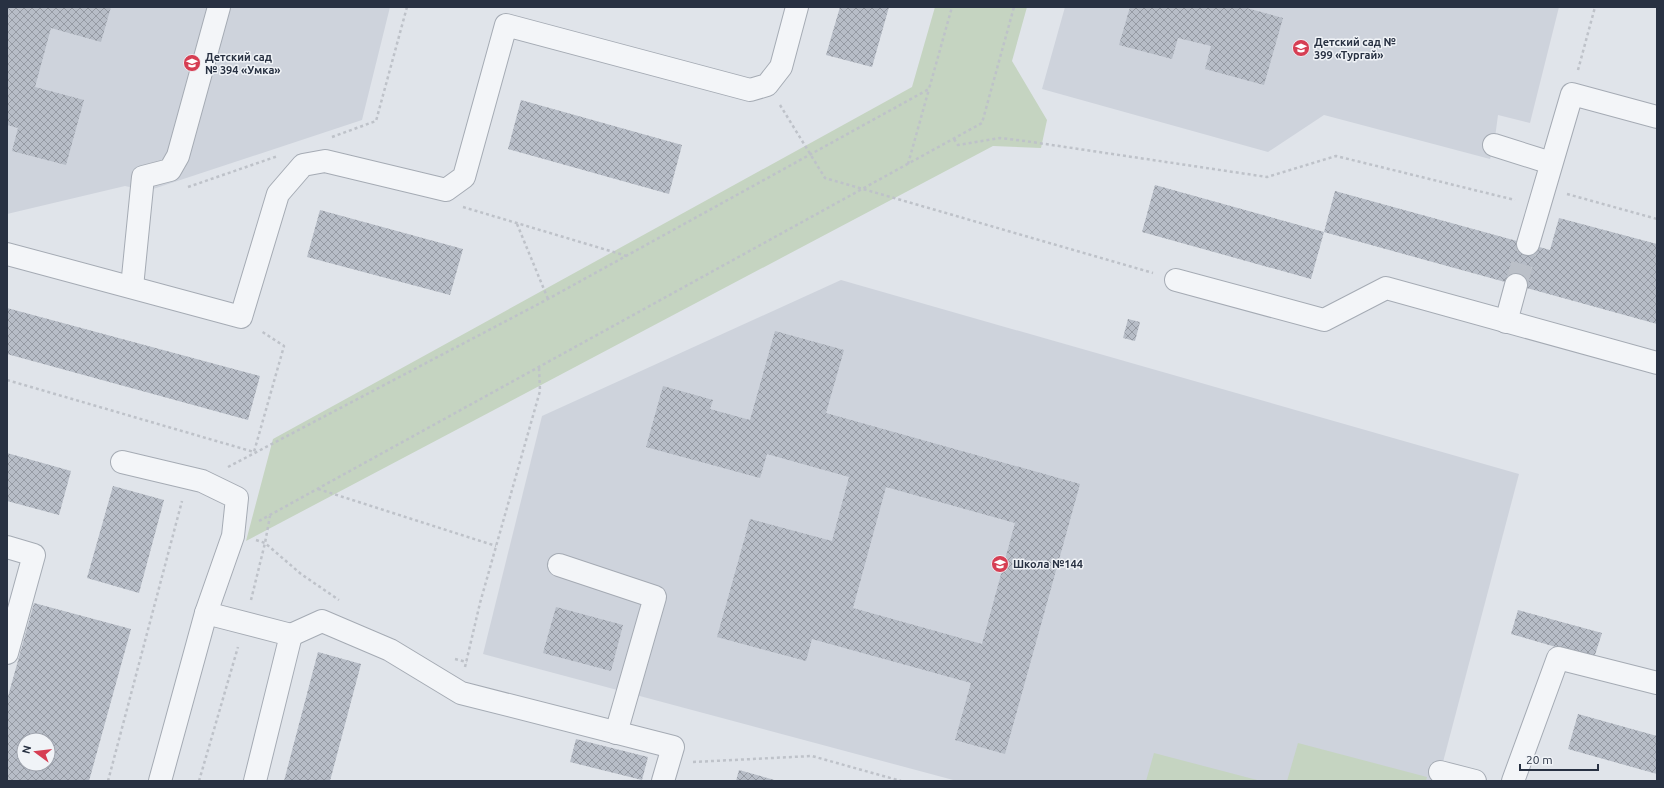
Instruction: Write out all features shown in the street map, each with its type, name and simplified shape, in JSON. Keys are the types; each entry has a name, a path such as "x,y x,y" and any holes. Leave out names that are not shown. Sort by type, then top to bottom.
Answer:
{"lane":[{"path":"132,287 142,177 170,170 178,156 219,7"},
{"path":"7,254 241,317 278,194 303,165 325,161 446,190 464,177 506,25 750,90 767,85 781,67 797,7"},
{"path":"1528,244 1572,94 1657,116"},
{"path":"1494,145 1551,163"},
{"path":"1176,280 1324,320 1386,288 1657,363"},
{"path":"1506,322 1516,285"},
{"path":"122,462 195,479 237,498 235,535 206,613 160,781"},
{"path":"7,547 34,555 7,653"},
{"path":"559,564 655,597 616,733"},
{"path":"206,613 291,635 322,621 390,650 462,693 673,747 666,772"},
{"path":"255,781 291,635"},
{"path":"1513,781 1558,658 1657,683"},
{"path":"1440,772 1476,781"}],"path":[{"path":"331,137 376,121 407,7"},
{"path":"908,164 952,7"},
{"path":"235,535 982,123 1014,7"},
{"path":"1572,94 1594,7"},
{"path":"767,85 825,178 1176,280"},
{"path":"108,781 148,635 195,479 254,452 548,299 929,89"},
{"path":"954,139 958,145 1000,138 1025,141 1267,177 1336,156 1657,219"},
{"path":"183,189 280,155"},
{"path":"446,190 464,209 627,256"},
{"path":"517,224 548,299"},
{"path":"241,317 284,346 254,452"},
{"path":"456,690 467,662 480,603 540,391 539,367"},
{"path":"7,380 254,452"},
{"path":"318,489 496,546"},
{"path":"199,781 245,623 266,543 270,516"},
{"path":"235,535 266,543 301,574 344,603"},
{"path":"452,658 467,662"},
{"path":"666,772 812,756 901,781"}],"shaded area":[{"name":"Детский сад № 394 «Умка»","path":"7,7 390,7 362,120 147,191 125,186 7,214"},
{"name":"Детский сад № 399 «Тургай»","path":"1065,7 1559,7 1530,123 1498,115 1494,145 1490,159 1324,115 1268,152 1042,89"},
{"name":"Школа №144","path":"841,280 1519,474 1438,781 957,781 483,654 542,416"}],"green space":[{"path":"935,7 1027,7 1012,61 1047,120 1041,148 993,146 246,541 273,439 912,87"},
{"path":"1298,743 1427,777 1426,781 1287,781"},
{"path":"1154,753 1261,781 1146,781"}],"building":[{"path":"7,7 111,7 101,42 51,28 35,87 84,100 66,165 12,151 18,128 7,125"},
{"path":"840,7 889,7 872,67 826,55"},
{"path":"1130,7 1243,7 1283,18 1264,85 1205,69 1211,46 1178,38 1172,59 1119,45"},
{"path":"521,100 682,145 669,194 508,149"},
{"path":"1155,185 1324,232 1311,279 1142,232"},
{"path":"1335,191 1550,250 1559,218 1657,244 1657,324 1324,232"},
{"path":"320,210 463,249 450,295 307,257"},
{"path":"7,308 260,376 248,420 7,354"},
{"path":"1128,319 1140,322 1135,341 1123,338"},
{"path":"775,331 844,350 826,413 1080,484 1005,754 955,740 971,683 812,639 806,661 717,637 750,519 832,541 849,477 767,454 760,478 646,447 663,386 713,400 710,409 750,420","holes":["886,487 1015,523 982,644 853,608"]},
{"path":"7,453 71,471 59,515 7,501"},
{"path":"113,486 164,500 139,593 87,578"},
{"path":"34,603 131,629 89,781 7,781 7,700"},
{"path":"556,607 623,625 611,671 543,653"},
{"path":"1518,610 1602,633 1594,658 1511,634"},
{"path":"318,652 361,664 330,781 284,781"},
{"path":"1578,714 1657,736 1657,774 1568,749"},
{"path":"576,739 648,757 642,780 570,762"},
{"path":"739,770 778,781 736,781"}],"tunnel":[{"path":"1516,285 1528,244"}],"place":[{"name":"Детский сад № 399 «Тургай»","path":"1301,48"},
{"name":"Детский сад № 394 «Умка»","path":"192,63"},
{"name":"Школа №144","path":"1000,564"}]}
